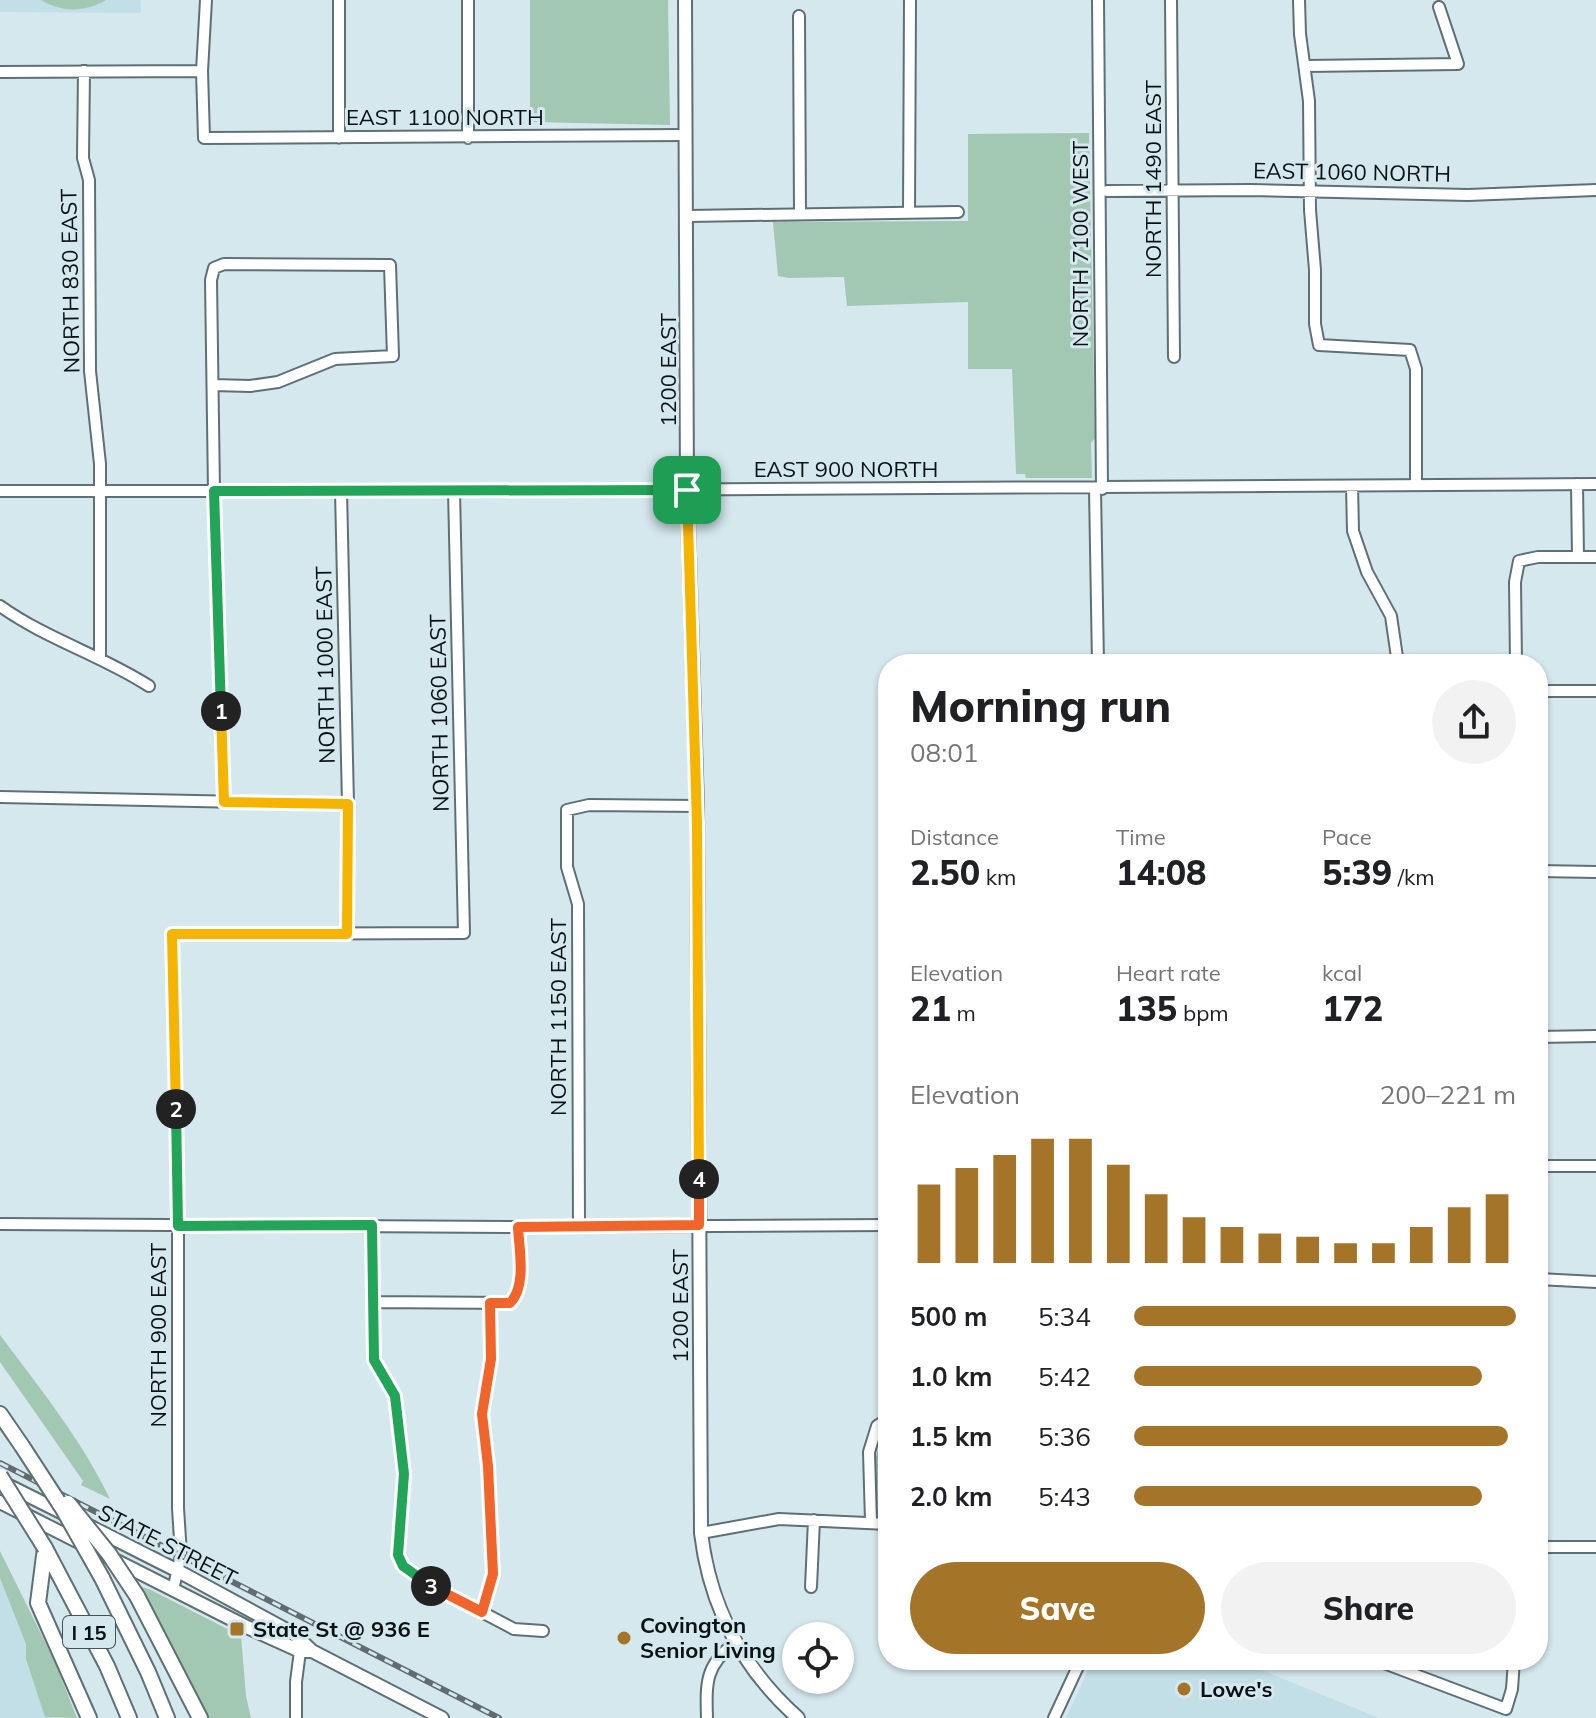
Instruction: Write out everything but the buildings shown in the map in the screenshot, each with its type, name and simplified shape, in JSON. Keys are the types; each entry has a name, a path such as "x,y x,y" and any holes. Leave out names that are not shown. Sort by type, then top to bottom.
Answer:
{"highway":[{"name":"I 15","path":"0,1414 43,1477 102,1578 137,1647 167,1718"},
{"path":"43,1477 94,1534 137,1596 200,1718"},
{"name":"I 15","path":"0,1479 45,1548 107,1666 129,1718"},
{"path":"45,1548 38,1603 89,1718"}],"main road":[{"name":"1200 EAST","path":"685,0 687,490 697,806 701,1533 712,1590 735,1643 762,1682 798,1718"},
{"name":"STATE STREET","path":"0,1479 294,1634 306,1651"},
{"name":"STATE STREET","path":"0,1502 173,1590 442,1718"}],"street":[{"path":"0,72 202,71 206,0"},
{"path":"339,0 339,138"},
{"path":"468,0 468,138"},
{"path":"909,213 910,0"},
{"name":"NORTH 7100 WEST","path":"1098,0 1098,654"},
{"name":"NORTH 1490 EAST","path":"1171,0 1174,357"},
{"path":"1299,0 1309,101 1309,192 1315,270 1315,324 1319,345 1410,350 1416,369 1416,485"},
{"path":"1306,66 1458,64 1439,7"},
{"path":"799,16 800,214"},
{"name":"NORTH 830 EAST","path":"84,71 83,158 89,180 90,371 99,436 100,657"},
{"name":"EAST 1100 NORTH","path":"202,71 204,138 686,135"},
{"name":"EAST 1060 NORTH","path":"1107,191 1468,195 1596,190"},
{"path":"688,216 958,212"},
{"path":"213,385 250,386 278,382 335,359 393,356 390,265 224,264 214,268 211,280 214,491 224,802"},
{"path":"1577,484 1578,557"},
{"name":"EAST 900 NORTH","path":"0,491 1098,489 1596,484"},
{"path":"1352,486 1353,531 1367,572 1391,616 1397,654"},
{"name":"NORTH 1000 EAST","path":"341,491 348,804 347,934"},
{"name":"NORTH 1060 EAST","path":"347,934 464,933 454,491"},
{"path":"1516,654 1515,582 1519,561 1538,557 1596,557"},
{"path":"0,606 54,638 100,657 149,686"},
{"path":"1548,691 1596,691"},
{"path":"0,797 348,804"},
{"name":"NORTH 1150 EAST","path":"579,1226 578,904 567,867 567,810 589,805 697,806"},
{"path":"1548,871 1596,872"},
{"name":"NORTH 900 EAST","path":"173,1590 181,1555 172,934 347,934"},
{"path":"1548,1037 1596,1036"},
{"path":"1548,1166 1596,1166"},
{"path":"0,1224 518,1227 878,1225"},
{"path":"372,1225 374,1360 395,1396 404,1474 398,1555 403,1566 421,1580 514,1629 543,1631"},
{"path":"373,1302 510,1303 520,1285 518,1227"},
{"path":"1548,1280 1596,1282"},
{"path":"482,1612 493,1574 488,1466 482,1414 491,1359 490,1303"},
{"path":"871,1521 869,1452 878,1425"},
{"path":"701,1533 779,1519 878,1522"},
{"path":"811,1587 814,1520"},
{"path":"1548,1547 1596,1547"},
{"path":"707,1718 708,1677 716,1657 735,1643"},
{"path":"296,1718 296,1682 306,1651"},
{"path":"1054,1718 1076,1670"},
{"path":"1403,1670 1506,1709 1513,1670"}],"shaded area":[{"path":"0,0 141,0 141,13 0,12"},
{"path":"0,1566 53,1718 0,1718"},
{"path":"1088,1670 1262,1670 1379,1718 1066,1718"}],"green space":[{"path":"41,0 106,0 90,7 66,9"},
{"path":"530,0 668,0 670,125 530,122"},
{"path":"1089,133 1095,438 1091,443 1092,478 1026,478 1025,474 1016,474 1012,369 968,369 968,302 847,306 844,277 778,276 773,222 968,221 968,134"},
{"path":"0,1335 73,1435 110,1499 81,1485 83,1481 0,1362"},
{"path":"878,1448 878,1515 875,1510"},
{"path":"0,1551 55,1662 77,1718 45,1717 26,1659 26,1644 0,1578"},
{"path":"139,1586 241,1636 251,1718 204,1718"}],"railway":[{"path":"0,1463 499,1718"}],"place":[{"name":"State St @ 936 E","path":"237,1629"},
{"name":"Covington Senior Living","path":"624,1638"},
{"name":"Lowe's","path":"1184,1689"}],"route":[{"path":"687,490 697,824 699,1225 518,1227 520,1285 516,1297 510,1303 490,1303 491,1359 482,1414 488,1466 493,1574 482,1612 421,1580 403,1566 398,1555 404,1474 395,1396 374,1360 372,1225 178,1226 172,934 347,934 348,804 224,802 214,491 687,490"}]}
